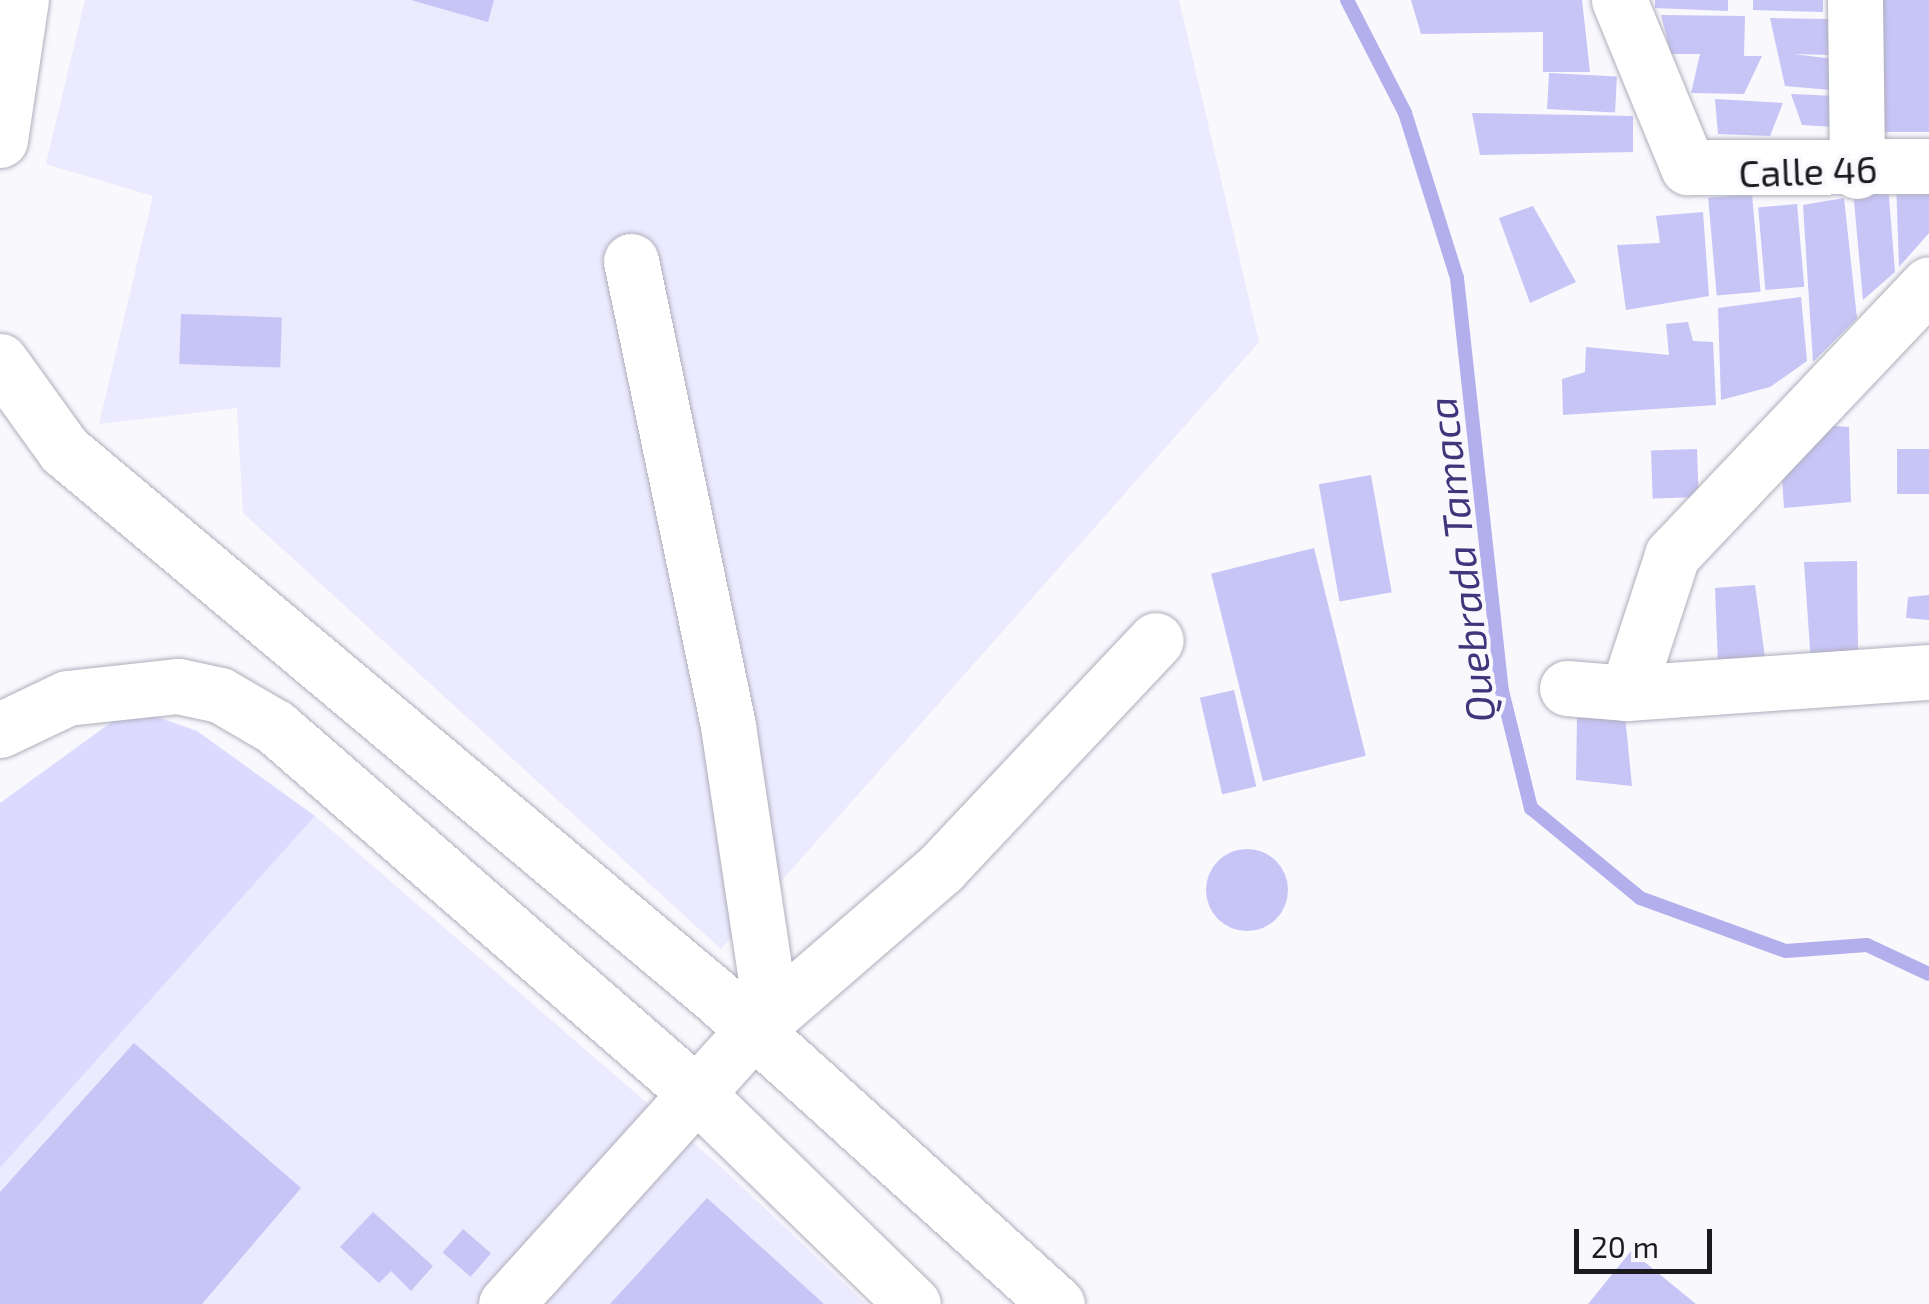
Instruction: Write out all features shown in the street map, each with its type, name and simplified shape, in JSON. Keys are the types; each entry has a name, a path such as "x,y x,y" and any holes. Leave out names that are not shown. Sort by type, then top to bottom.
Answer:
{"main road":[{"path":"0,38 12,0"},
{"path":"0,140 21,0"},
{"name":"Calle 46","path":"1619,0 1688,167 1857,172 1929,166"},
{"path":"1854,0 1857,172"},
{"path":"631,261 728,726 762,1022"},
{"path":"1627,693 1672,555 1929,284"},
{"path":"0,360 64,450 323,668 762,1022 1057,1304"},
{"path":"506,1304 762,1022 941,868 1156,640"},
{"path":"276,727 323,668"},
{"path":"1567,688 1627,693 1929,672"},
{"path":"0,730 68,698 178,686 220,695 276,727 697,1094 913,1304"}],"shaded area":[{"path":"85,0 1179,0 1259,342 721,949 243,513 237,408 99,424 153,196 46,164"},
{"path":"131,708 197,731 315,816 0,1168 0,803"},
{"path":"315,816 720,1166 866,1304 0,1304 0,1168"}],"building":[{"path":"411,0 494,0 488,22"},
{"path":"1411,0 1582,0 1590,72 1543,72 1543,32 1421,34"},
{"path":"1655,0 1728,0 1728,11 1655,8"},
{"path":"1753,0 1823,0 1823,12 1753,10"},
{"path":"1873,0 1929,0 1929,132 1873,132"},
{"path":"1661,15 1745,16 1744,56 1762,56 1744,94 1691,93 1700,54 1671,54"},
{"path":"1770,18 1828,19 1829,55 1793,54 1834,59 1831,90 1785,86"},
{"path":"1549,73 1617,77 1615,113 1547,109"},
{"path":"1791,94 1837,96 1834,127 1802,125"},
{"path":"1715,99 1783,103 1770,136 1718,134"},
{"path":"1472,113 1633,116 1633,152 1480,155"},
{"path":"1929,179 1929,233 1899,267 1896,180"},
{"path":"1888,185 1895,272 1863,300 1853,190"},
{"path":"1752,194 1761,292 1717,295 1708,198"},
{"path":"1844,198 1857,318 1813,362 1803,205"},
{"path":"1797,204 1804,287 1765,290 1758,207"},
{"path":"1533,206 1576,282 1530,303 1499,218"},
{"path":"1703,212 1709,296 1626,310 1617,245 1660,243 1656,216"},
{"path":"1801,297 1807,361 1770,387 1721,400 1718,308"},
{"path":"181,314 282,318 280,367 179,364"},
{"path":"1688,322 1693,341 1713,342 1716,405 1563,415 1562,379 1585,372 1586,347 1669,355 1666,324"},
{"path":"1820,425 1849,427 1851,502 1784,508 1782,479"},
{"path":"1697,449 1699,497 1653,499 1651,451"},
{"path":"1897,449 1929,449 1929,494 1897,494"},
{"path":"1371,475 1392,592 1339,601 1319,484"},
{"path":"1314,548 1366,756 1263,781 1211,574"},
{"path":"1857,561 1858,654 1811,663 1804,562"},
{"path":"1755,585 1765,657 1718,663 1715,588"},
{"path":"1929,595 1929,620 1906,618 1908,597"},
{"path":"1234,690 1256,786 1222,794 1200,698"},
{"path":"1625,716 1632,786 1576,780 1577,718"},
{"path":"1247,849 1263,852 1276,861 1285,874 1285,906 1276,919 1263,928 1247,931 1231,928 1218,919 1209,906 1206,890 1209,874 1218,861 1231,852"},
{"path":"134,1043 301,1188 202,1304 0,1304 0,1192"},
{"path":"707,1198 824,1304 610,1304"},
{"path":"373,1212 433,1266 411,1291 391,1271 379,1283 340,1247"},
{"path":"463,1229 491,1253 471,1277 443,1252"},
{"path":"1631,1251 1696,1304 1588,1304"}],"waterway":[{"name":"Quebrada Tamaca","path":"1347,0 1405,113 1457,278 1502,691 1531,808 1640,898 1786,951 1867,945 1929,974"}]}
